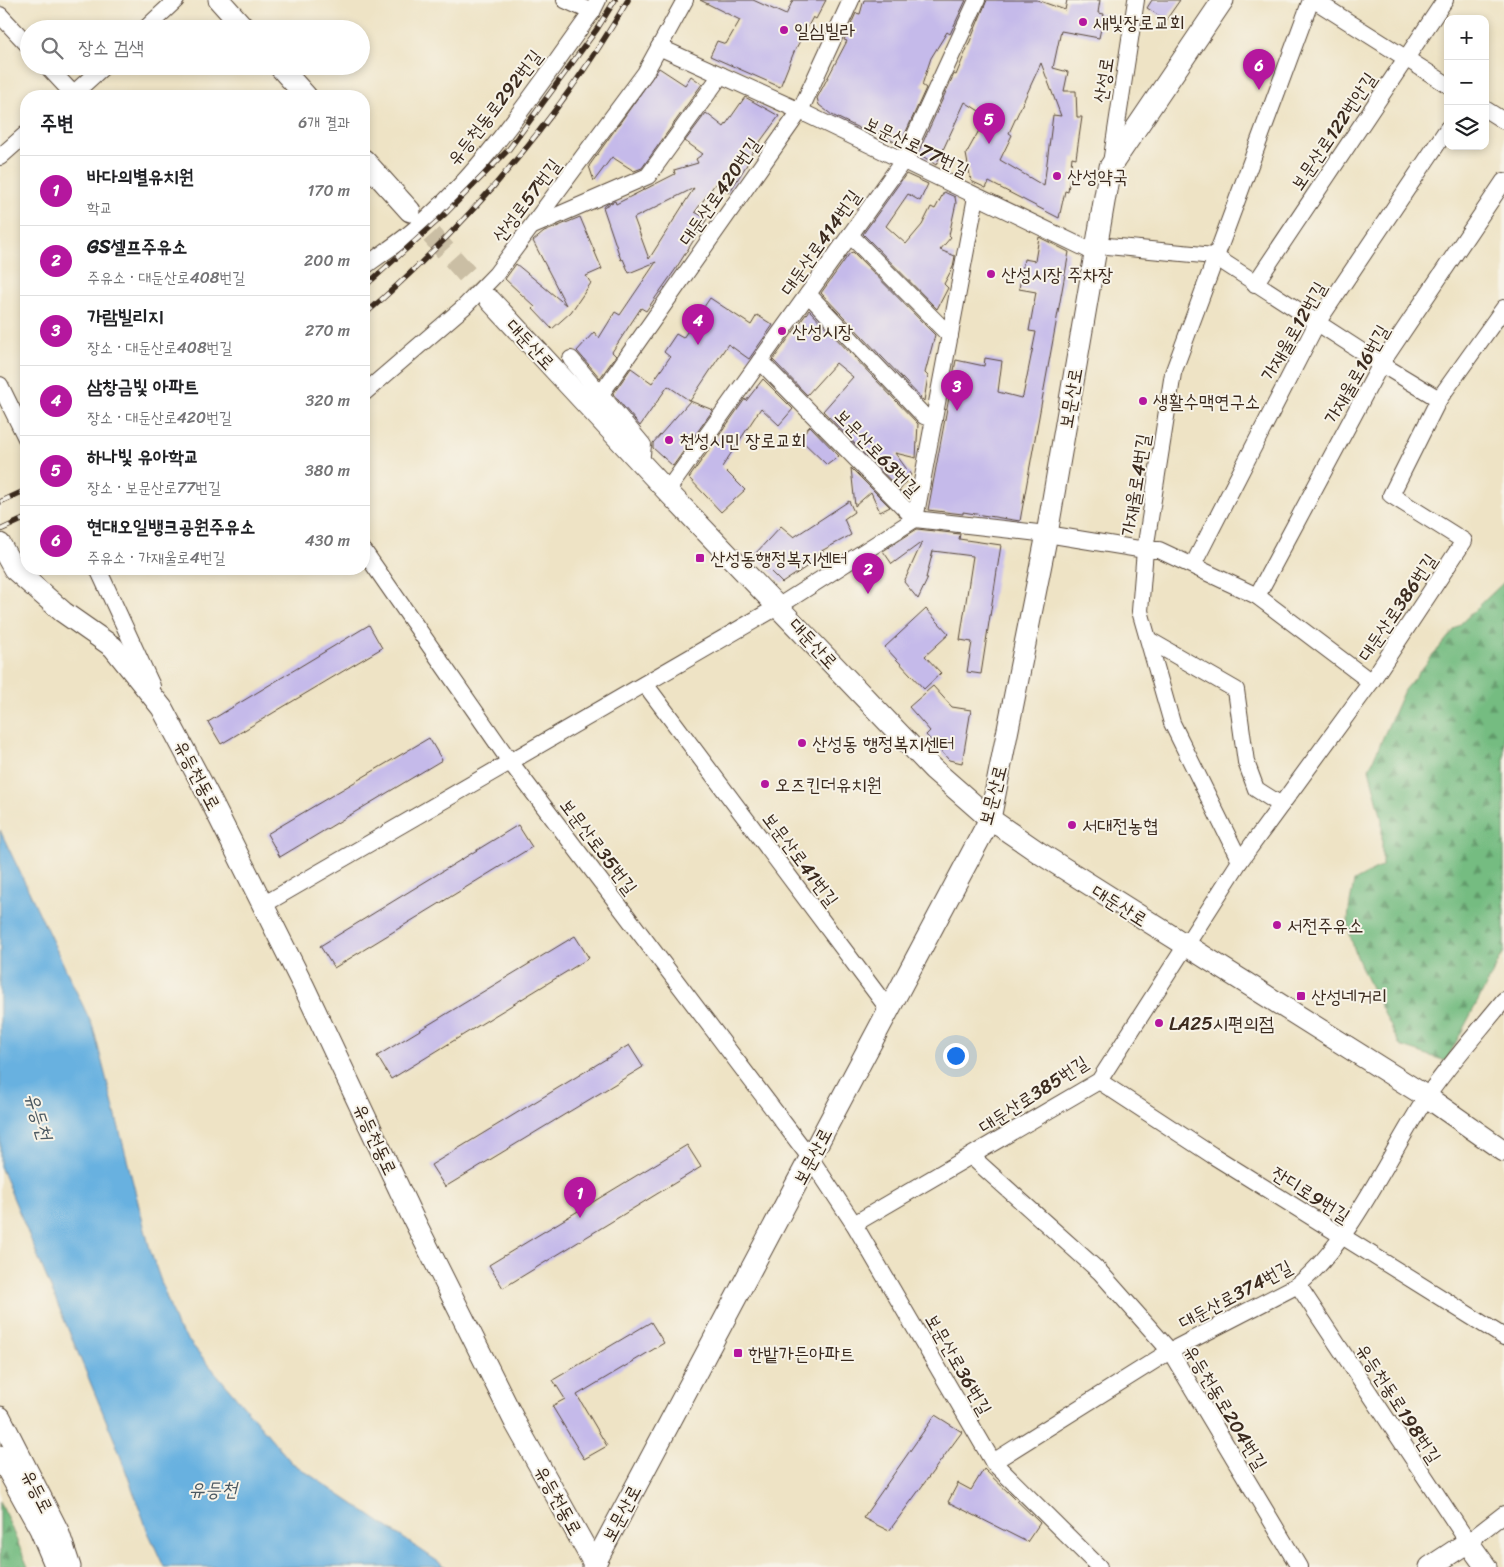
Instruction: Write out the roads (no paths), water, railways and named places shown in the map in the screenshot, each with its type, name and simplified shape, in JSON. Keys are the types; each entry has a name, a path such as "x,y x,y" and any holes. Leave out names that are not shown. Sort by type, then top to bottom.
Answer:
{"main road":[{"path":"219,0 237,20"},
{"name":"보문산로","path":"594,1566 990,819 1047,534 1110,167 1223,0"},
{"path":"287,75 301,90"},
{"path":"370,167 410,210"},
{"name":"대둔산로","path":"490,300 667,491 934,769 990,819 1038,852 1184,945 1427,1097 1504,1151"},
{"name":"유등천동로","path":"0,544 14,569 20,574"},
{"name":"유등천동로","path":"21,575 63,612 113,647 162,708 264,905 475,1344 516,1424 594,1566"},
{"name":"유등로","path":"0,1417 58,1531 70,1567"},
{"name":"유등로","path":"0,1456 40,1528 56,1567"},
{"path":"1430,1567 1468,1542 1486,1567"}],"street":[{"path":"155,20 176,0"},
{"path":"565,0 595,6"},
{"name":"산성로57번길","path":"370,388 464,307 496,274 645,73 685,0"},
{"name":"대둔산로420번길","path":"601,394 800,111 851,0"},
{"name":"대둔산로414번길","path":"667,491 903,161 977,0"},
{"name":"산성로","path":"1110,167 1136,0"},
{"path":"1313,0 1405,60 1444,83"},
{"name":"가재울로4번길","path":"1240,861 1172,723 1140,611 1145,550 1173,373 1214,256 1313,0"},
{"name":"보문산로122번안길","path":"1255,284 1445,0"},
{"name":"유등천동로292번길","path":"370,263 404,238 436,209 496,144 595,6"},
{"path":"0,15 20,36"},
{"name":"보문산로77번길","path":"659,47 800,111 976,197 1096,249 1214,256"},
{"path":"55,75 68,90"},
{"path":"79,90 95,75"},
{"path":"531,227 648,176 721,75"},
{"path":"1489,112 1504,121"},
{"name":"가재울로12번길","path":"1193,565 1317,323 1444,134"},
{"path":"0,157 20,139"},
{"name":"가재울로16번길","path":"1257,596 1381,364 1504,180"},
{"path":"779,606 915,519 976,197"},
{"path":"850,235 950,336"},
{"path":"1214,256 1255,284 1439,399"},
{"path":"808,294 924,416 934,420"},
{"name":"대둔산로386번길","path":"1184,945 1240,861 1371,682 1464,541 1391,495 1439,399 1504,308"},
{"path":"571,359 643,445 641,463"},
{"name":"보문산로63번길","path":"760,361 915,519 1047,534 1145,550 1159,550 1257,596 1371,682"},
{"path":"0,384 20,426"},
{"name":"보문산로35번길","path":"370,560 511,763 811,1159"},
{"name":"유등천동로","path":"100,575 162,708"},
{"name":"대둔산로","path":"264,905 779,606"},
{"path":"1149,640 1236,690 1246,762 1256,789 1281,805"},
{"name":"보문산로41번길","path":"645,684 889,1010"},
{"name":"대둔산로385번길","path":"854,1224 972,1157 1099,1081 1184,945"},
{"name":"대둔산로374번길","path":"993,1462 1170,1352 1298,1285 1316,1270 1342,1236 1427,1097 1504,1000"},
{"name":"잔디로9번길","path":"1099,1081 1212,1155 1504,1337"},
{"name":"유등천동로204번길","path":"972,1157 1100,1272 1170,1352 1299,1567"},
{"name":"보문산로36번길","path":"811,1159 854,1224 993,1462 1099,1567"},
{"name":"유등천동로198번길","path":"1298,1285 1468,1542"},
{"path":"1468,1542 1504,1514"}],"water":[{"name":"유등천","path":"0,830 93,1027 151,1253 177,1327 291,1462 446,1567 164,1567 148,1532 116,1444 0,1166"}],"tunnel":[{"path":"410,211 490,300"}],"railway":[{"path":"370,282 444,215 509,149 597,29 615,0"},
{"path":"370,309 439,244 509,168 542,128 572,86 628,0"},
{"path":"0,502 20,493"},
{"path":"0,530 20,521"}],"place":[{"name":"새빛장로교회","path":"1083,22"},
{"name":"일심빌라","path":"784,30"},
{"name":"현대오일뱅크공원주유소","path":"1259,90"},
{"name":"하나빛 유아학교","path":"989,144"},
{"name":"산성약국","path":"1057,176"},
{"name":"산성시장 주차장","path":"991,274"},
{"name":"산성시장","path":"782,331"},
{"name":"삼창금빛 아파트","path":"698,345"},
{"name":"생활수맥연구소","path":"1143,401"},
{"name":"가람빌리지","path":"957,411"},
{"name":"천성시민 장로교회","path":"669,440"},
{"name":"산성동행정복지센터","path":"700,558"},
{"name":"GS셀프주유소","path":"868,594"},
{"name":"산성동 행정복지센터","path":"802,743"},
{"name":"오즈킨더유치원","path":"765,784"},
{"name":"서대전농협","path":"1072,825"},
{"name":"서전주유소","path":"1277,925"},
{"name":"산성네거리","path":"1301,996"},
{"name":"LA25시편의점","path":"1159,1023"},
{"name":"바다의별유치원","path":"580,1218"},
{"name":"한밭가든아파트","path":"738,1353"}]}
